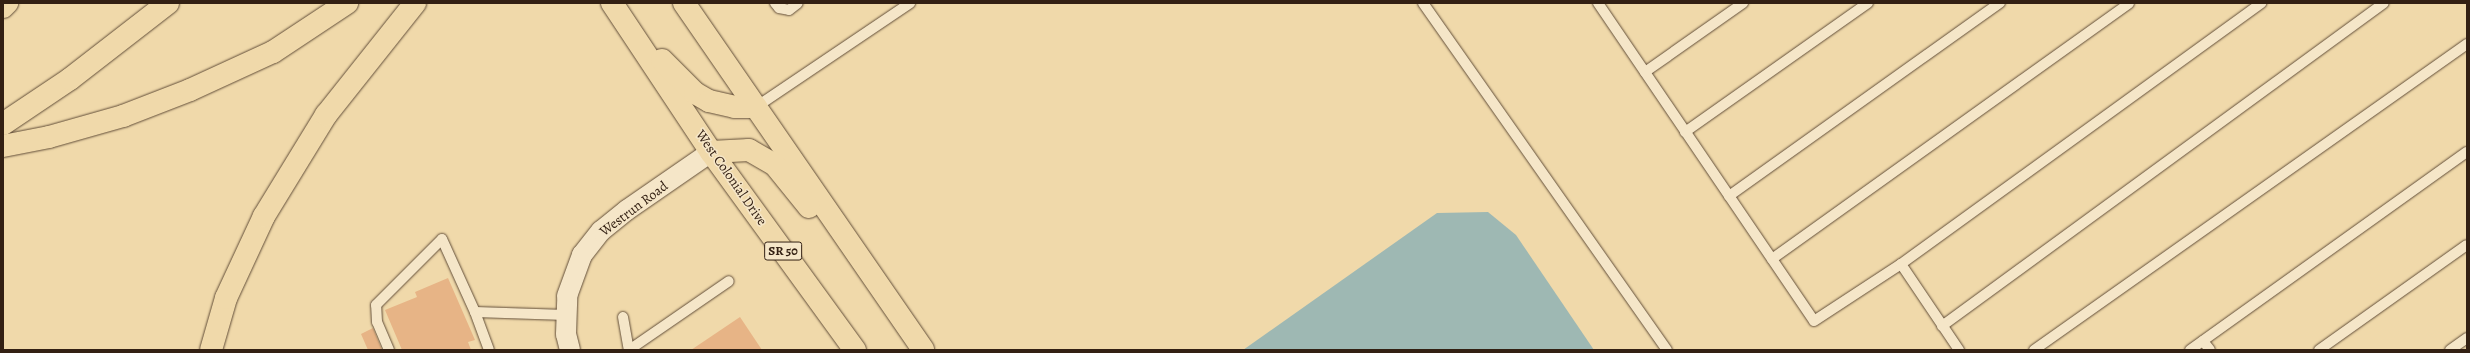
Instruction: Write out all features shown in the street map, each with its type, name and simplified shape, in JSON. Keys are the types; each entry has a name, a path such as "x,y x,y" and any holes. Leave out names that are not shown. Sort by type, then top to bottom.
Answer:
{"highway":[{"path":"3,6 7,3"},
{"path":"3,124 70,79 168,3"},
{"path":"3,146 49,137 123,116 190,90 273,52 347,3"},
{"path":"211,350 226,298 264,216 326,115 415,3"},
{"name":"West Colonial Drive","path":"612,3 630,27 711,152 847,347"},
{"path":"684,3 923,350"},
{"path":"630,27 696,93 722,104 756,107"},
{"path":"711,152 749,150 775,165 842,249 876,282 930,350"}],"street":[{"name":"Westrun Road","path":"570,350 566,334 567,296 582,255 601,231 627,210 711,152"}],"lane":[{"path":"775,3 779,8 789,10 798,3"},
{"path":"756,107 910,3"},
{"path":"1423,3 1667,350"},
{"path":"1645,72 1743,3"},
{"path":"1685,132 1868,3"},
{"path":"1729,196 2000,3"},
{"path":"1772,259 2129,3"},
{"path":"1602,4 1645,72 1814,322 1900,264 2261,3"},
{"path":"1942,326 2384,3"},
{"path":"2034,350 2467,44"},
{"path":"2190,350 2467,152"},
{"path":"389,350 377,322 376,306 442,239 475,312 489,350"},
{"path":"2319,350 2467,245"},
{"path":"1900,264 1959,350"},
{"path":"623,317 628,350 729,281"},
{"path":"475,312 566,315"},
{"path":"2450,350 2467,338"},
{"path":"2203,341 2210,350"}],"water":[{"path":"1488,212 1516,235 1594,350 1243,350 1437,213"}],"building":[{"path":"448,278 475,340 468,342 471,350 402,350 385,310 417,297 415,292"},
{"path":"740,317 762,350 691,350"},
{"path":"373,328 382,350 368,350 361,334"}]}
